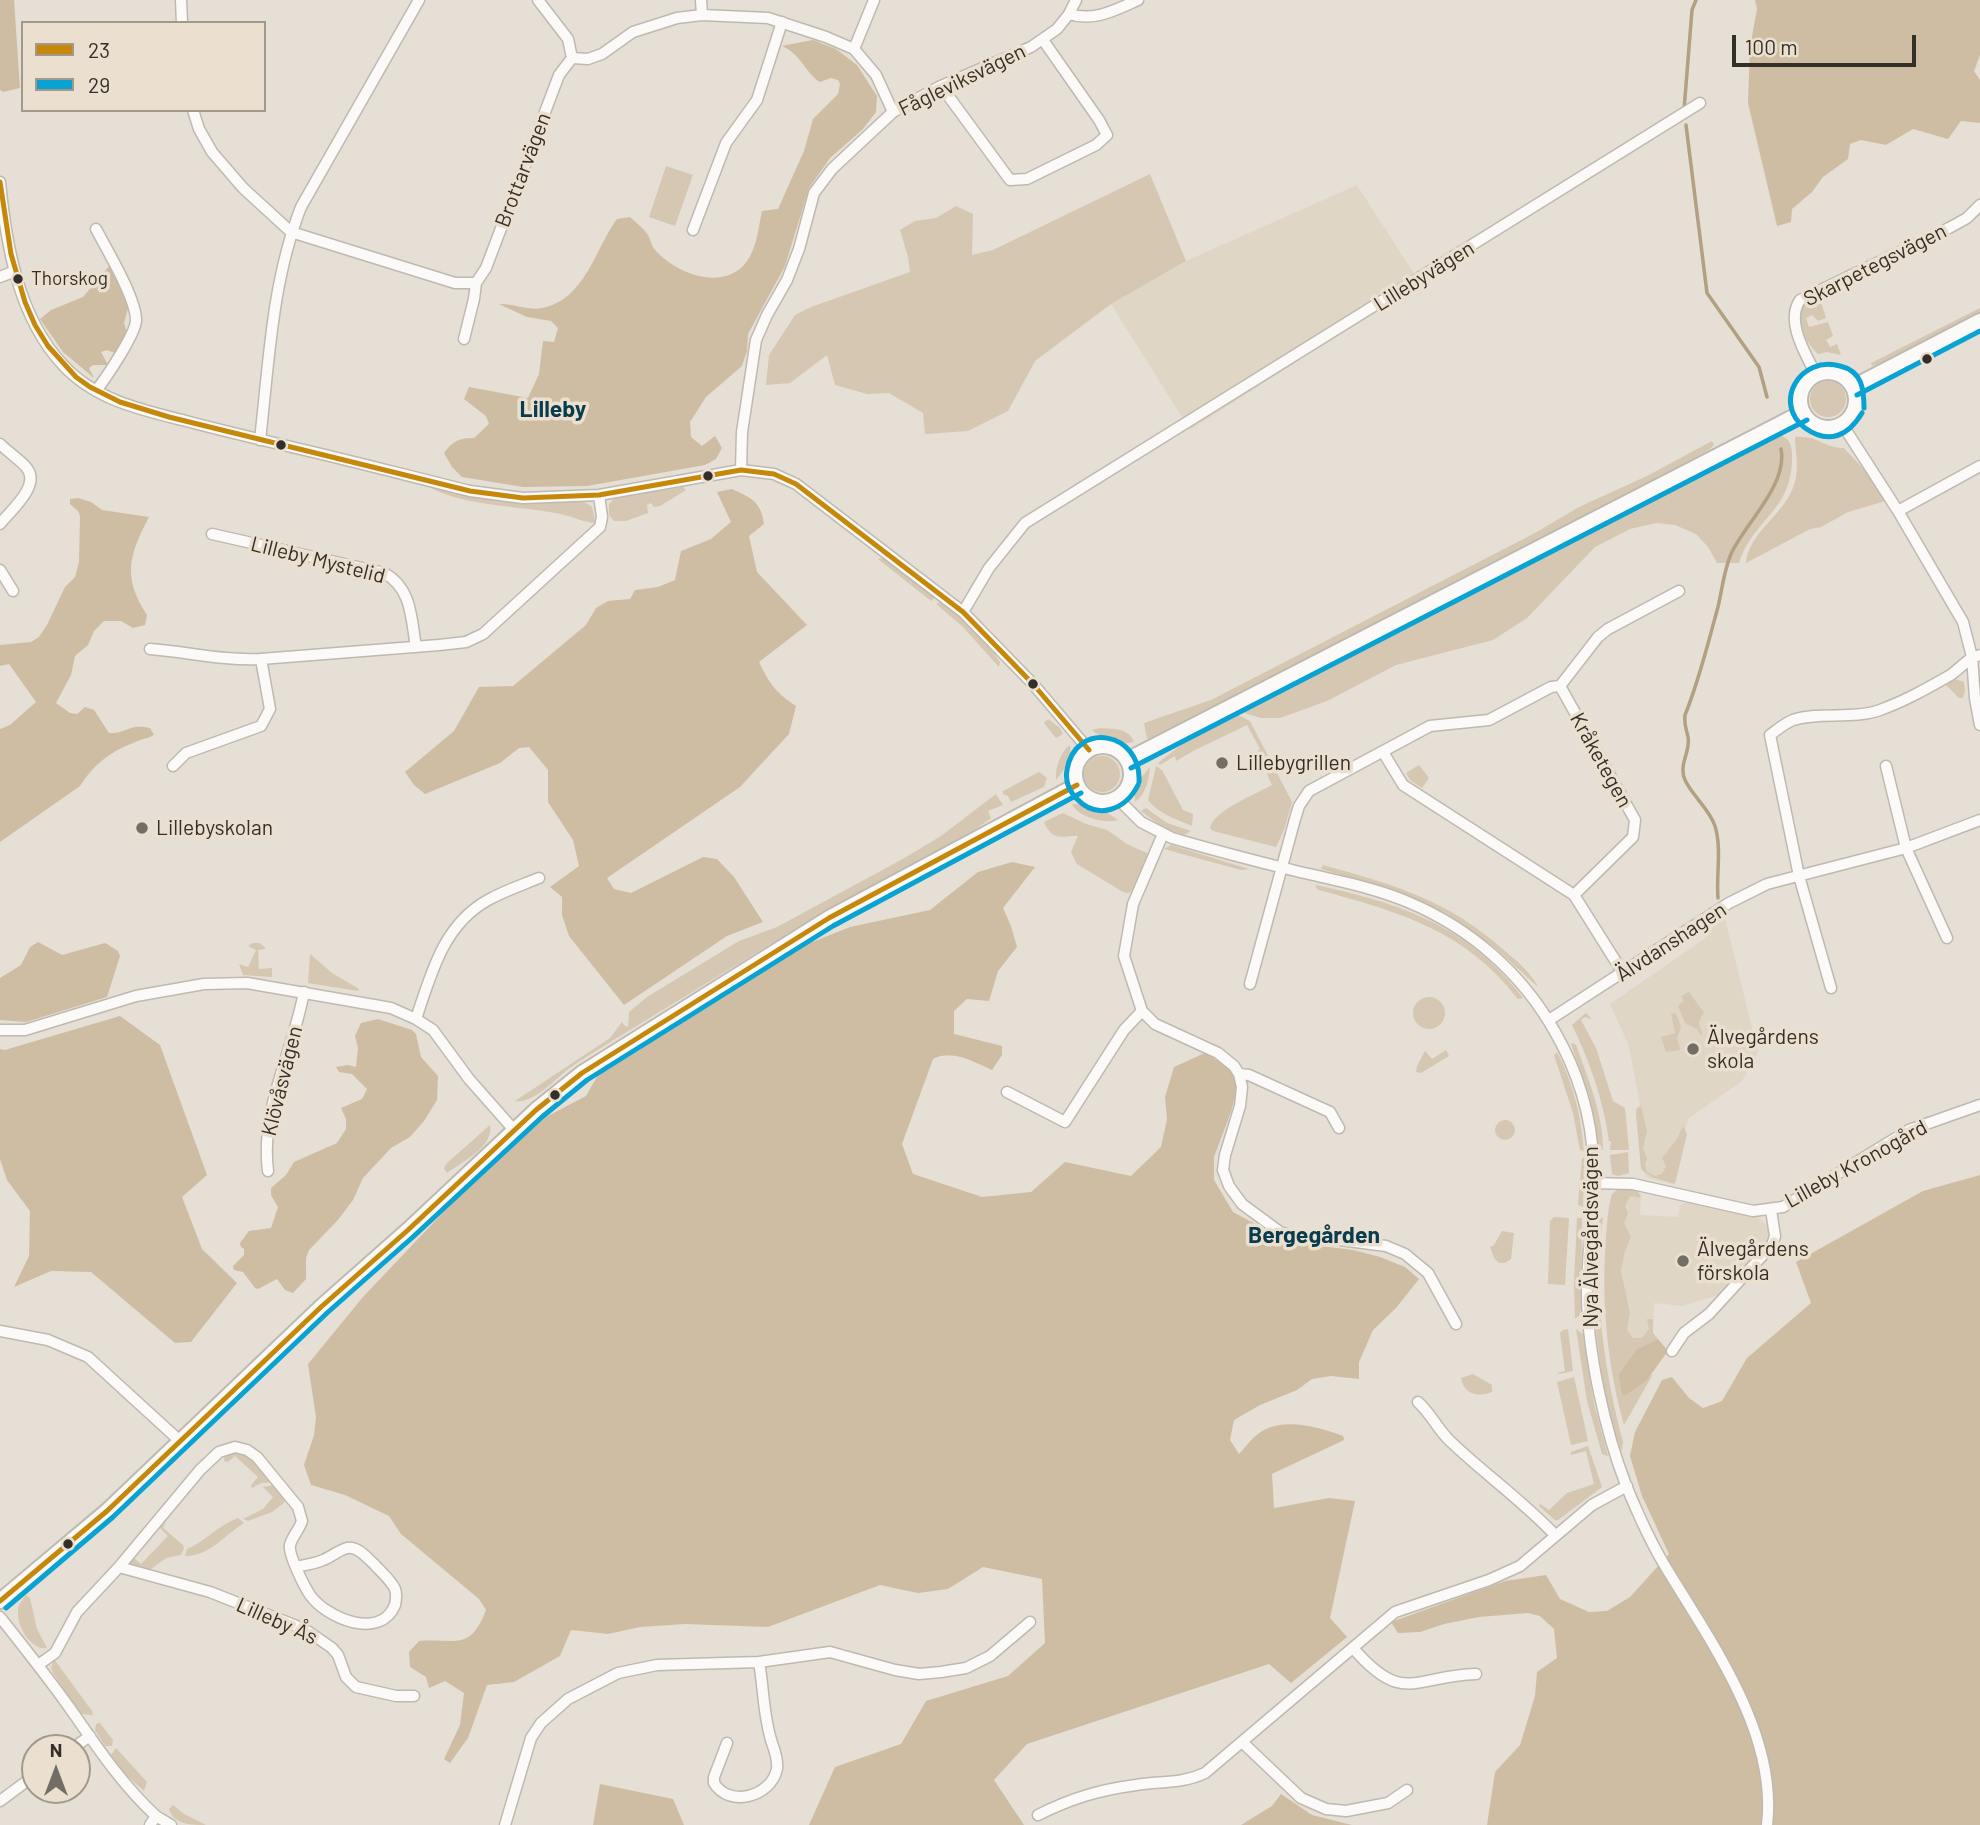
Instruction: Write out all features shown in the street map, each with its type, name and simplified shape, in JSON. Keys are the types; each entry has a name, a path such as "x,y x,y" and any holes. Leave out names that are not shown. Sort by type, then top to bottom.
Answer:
{"street":[{"path":"181,0 182,21"},
{"path":"260,440 272,323 291,232 301,207 419,0"},
{"path":"538,0 568,39 572,58 588,60 602,54 633,32 677,18 702,15 747,16 782,22 854,49 876,75 893,112"},
{"path":"701,0 702,15"},
{"path":"854,49 874,0"},
{"name":"Fågleviksvägen","path":"741,470 743,432 756,340 799,249 814,193 832,169 893,112 941,86 1013,56 1043,40 1069,14 1076,0"},
{"path":"1069,14 1079,17 1103,15 1138,0"},
{"path":"693,230 726,143 757,100 782,22"},
{"path":"941,86 1010,180 1027,179 1096,145 1107,135 1043,40"},
{"name":"Brottarvägen","path":"464,339 476,283 486,268 559,75 572,58"},
{"name":"Lillebyvägen","path":"963,611 989,568 1025,523 1700,103"},
{"path":"194,112 212,152 243,188 291,232 455,284 476,283"},
{"path":"0,182 15,271 29,310 62,365 96,391 135,408 470,491 503,496 553,498 599,495 741,470 774,474 796,484 963,611 1033,684 1089,750"},
{"name":"Skarpetegsvägen","path":"1816,375 1795,325 1793,314 1800,300 1958,223 1980,205"},
{"path":"96,229 133,306 136,321 132,333 96,391"},
{"path":"0,276 15,271"},
{"path":"1853,387 1980,321"},
{"path":"1837,373 1853,387 1855,408 1842,424 1831,428 1820,427 1810,421 1803,412 1800,401 1802,391 1807,381 1816,375 1837,373"},
{"path":"1127,760 1803,412"},
{"path":"1842,424 1898,511 1963,622 1976,656 1975,698 1980,725"},
{"path":"0,444 28,468 31,480 29,488 0,524"},
{"path":"1898,511 1980,466"},
{"path":"150,649 183,651 233,660 466,642 483,634 600,527 602,517 599,495"},
{"name":"Lilleby Mystelid","path":"212,534 384,573 395,579 407,595 416,647"},
{"path":"0,570 13,591"},
{"path":"1250,984 1299,806 1309,791 1430,726 1489,720 1551,687 1560,686 1598,637 1608,629 1679,591"},
{"path":"1831,988 1799,876 1770,735 1791,721 1813,716 1848,716 1876,712 1919,694 1976,656"},
{"path":"173,766 186,753 261,726 270,709 261,659"},
{"name":"Kråketegen","path":"1560,686 1635,820 1633,837 1574,895"},
{"path":"1110,747 1127,760 1131,770 1130,781 1117,799 1097,801 1085,796 1077,785 1076,765 1089,750 1110,747"},
{"path":"1383,752 1403,785 1574,895 1623,973"},
{"path":"1886,766 1906,848 1947,938"},
{"path":"0,1601 69,1545 321,1307 554,1094 582,1073 839,912 1077,785"},
{"name":"Nya Älvegårdsvägen","path":"1117,799 1141,822 1163,834 1386,894 1419,907 1450,923 1495,956 1523,985 1549,1020 1572,1063 1592,1146 1588,1251 1589,1322 1609,1433 1627,1486 1663,1562 1715,1647 1743,1704 1761,1752 1767,1778 1770,1803 1767,1825"},
{"name":"Älvdanshagen","path":"1549,1020 1728,904 1767,884 1906,848 1980,820"},
{"path":"1163,834 1133,904 1124,957 1142,1011 1155,1024 1218,1053 1234,1066 1239,1074 1242,1087 1240,1106 1223,1170 1229,1186 1242,1204 1280,1232 1300,1238 1333,1238 1386,1246 1405,1254 1428,1273 1456,1324"},
{"path":"416,1019 434,963 446,939 487,900 539,878"},
{"path":"0,1030 25,1030 136,996 204,984 247,983 304,992 391,1009 416,1019 433,1030 468,1079 514,1130"},
{"name":"Klövåsvägen","path":"268,1171 267,1128 304,992"},
{"path":"1007,1092 1065,1122 1124,1030 1142,1011"},
{"path":"1239,1074 1250,1075 1330,1112 1339,1128"},
{"name":"Lilleby Kronogård","path":"1592,1183 1633,1184 1753,1211 1771,1210 1783,1207 1909,1130 1980,1105"},
{"name":"Lilleby Kronogård","path":"1672,1350 1684,1333 1709,1314 1772,1244 1775,1236 1771,1210"},
{"path":"0,1331 48,1340 88,1357 181,1441"},
{"path":"1418,1402 1431,1414 1447,1438 1530,1509 1555,1535"},
{"name":"Lilleby Ås","path":"38,1665 55,1653 77,1612 119,1567 200,1470 219,1452 235,1447 247,1450 257,1457 301,1512 302,1521 289,1547 290,1553 306,1589 315,1601 335,1617 356,1623 369,1623 388,1616 394,1607 397,1598 395,1589 360,1551 350,1547 323,1560 297,1567"},
{"path":"1038,1815 1086,1794 1139,1784 1190,1780 1205,1773 1395,1612 1489,1580 1520,1566 1592,1505 1627,1486"},
{"name":"Lilleby Ås","path":"119,1567 210,1592 296,1626 332,1648 338,1655 346,1677 356,1688 396,1696 414,1696"},
{"path":"0,1617 89,1734"},
{"path":"505,1825 531,1738 541,1723 568,1699 618,1673 640,1667 679,1663 759,1662 830,1651 895,1670 919,1674 941,1672 965,1668 990,1656 1030,1622"},
{"path":"1353,1648 1377,1673 1400,1683 1414,1684 1476,1674"},
{"path":"727,1743 714,1783 722,1793 740,1798 748,1797 771,1782 777,1763 763,1707 759,1662"},
{"path":"91,1737 153,1820 171,1825"},
{"path":"1242,1742 1301,1798 1325,1809 1346,1811 1388,1803 1407,1790"},
{"path":"0,1801 21,1785"}],"shaded area":[{"path":"0,0 14,0 20,88 3,92 0,90"},
{"path":"1755,0 1980,0 1980,55 1974,71 1980,80 1980,123 1961,121 1948,139 1913,129 1886,145 1861,140 1850,144 1848,159 1823,177 1812,192 1792,209 1791,222 1777,226 1748,103 1750,47 1757,9"},
{"path":"813,40 836,49 857,65 877,96 876,112 863,129 830,158 809,188 785,266 748,334 747,351 742,366 706,397 690,422 691,437 702,446 715,436 722,448 716,459 705,465 587,486 523,487 462,477 444,453 457,441 474,438 489,424 486,416 464,399 469,387 528,398 539,374 543,341 554,342 558,328 551,321 527,317 499,304 542,308 569,295 587,272 617,219 630,217 645,231 656,251 664,259 698,276 722,277 733,273 748,260 754,247 762,211 778,209 804,151 813,119 838,94 838,80 831,78 820,82 794,54 782,46"},
{"path":"666,166 693,175 675,226 649,217"},
{"path":"1150,174 1186,261 1111,304 1035,361 1008,411 968,431 925,434 923,413 889,393 867,394 835,385 827,355 790,383 766,385 769,355 795,315 910,272 900,230 915,221 936,218 956,206 973,214 972,255 993,250"},
{"path":"1357,185 1420,283 1190,430 1111,304 1186,261"},
{"path":"110,265 129,305 124,323 127,333 115,353 107,350 101,352 108,365 93,365 89,368 94,378 63,352 40,319 51,310 83,297"},
{"path":"1817,299 1821,302 1826,318 1818,321 1812,315 1806,318 1809,327 1828,322 1833,336 1826,340 1830,347 1837,344 1841,355 1827,352 1818,354 1803,332 1800,323 1802,308"},
{"path":"1980,308 1980,315 1899,357 1872,366 1871,363"},
{"path":"1828,381 1841,386 1846,399 1841,412 1828,417 1815,412 1810,399 1815,386"},
{"path":"1782,436 1790,443 1792,453 1787,488 1746,547 1739,563 1717,563 1696,534 1675,525 1656,523 1630,529 1595,547 1527,618 1493,640 1396,665 1327,701 1280,718 1261,718 1238,711 1756,443"},
{"path":"1795,437 1810,438 1844,448 1868,474 1885,501 1848,512 1746,563 1753,542 1783,505 1794,485 1797,467"},
{"path":"1712,441 1714,445 1709,450 1636,489 1165,733 1147,739 1144,723 1211,700 1535,533 1579,507 1647,476"},
{"path":"428,485 505,502 583,501 592,507 595,521 593,523 556,513 469,501 452,497"},
{"path":"683,487 686,490 660,506 654,507 651,503 647,505 648,513 626,521 614,521 609,515 609,504 615,498"},
{"path":"732,489 754,502 763,517 764,524 749,536 757,572 807,625 759,662 774,687 796,706 789,734 740,787 607,878 614,889 631,893 703,857 717,859 734,877 763,922 727,936 624,1005 569,936 562,915 562,897 550,887 579,866 573,840 548,802 548,770 529,747 519,748 500,763 425,794 405,772 454,731 479,687 513,686 586,625 596,608 608,601 630,599 635,590 658,587 675,580 681,551 711,539 731,522 717,492"},
{"path":"78,498 91,502 102,510 149,517 137,543 131,566 134,589 147,615 145,625 133,628 121,621 104,621 94,631 88,645 75,656 71,675 56,703 70,713 77,714 85,707 94,710 109,733 143,727 150,728 154,735 110,755 96,766 80,786 0,842 0,729 10,725 36,702 9,664 0,666 0,645 31,642 39,637 65,587 75,577 79,562 80,516 70,504 70,499"},
{"path":"883,558 936,596 931,601 878,559"},
{"path":"942,601 985,641 1000,662 999,667 962,626 936,604"},
{"path":"1955,679 1964,682 1963,698 1959,698 1947,686 1947,683"},
{"path":"1238,715 1250,721 1292,802 1276,847 1210,828 1227,809 1272,785 1257,752 1260,749 1247,725 1176,761 1175,756 1160,765 1158,763 1181,745"},
{"path":"1048,719 1060,728 1063,734 1056,738 1044,723"},
{"path":"1100,728 1125,732 1134,742 1112,741 1092,730"},
{"path":"1070,745 1071,760 1056,780 1059,761"},
{"path":"1102,756 1115,761 1120,774 1115,787 1102,792 1089,787 1084,774 1089,761"},
{"path":"1419,765 1429,778 1422,788 1410,780 1406,773"},
{"path":"1156,766 1162,770 1183,810 1193,814 1192,826 1162,813 1148,800"},
{"path":"1150,767 1146,786 1135,802 1135,785"},
{"path":"1039,772 1047,778 1044,787 1011,802 1008,796 1003,794 1003,791"},
{"path":"996,794 1003,805 988,811 991,818 968,835 800,926 571,1067 537,1094 522,1101 515,1101 610,1038 622,1022 628,1027 629,1012 647,997 739,941 777,927 901,860 941,836"},
{"path":"1072,804 1097,808 1118,820 1092,818 1080,813"},
{"path":"1146,808 1167,823 1191,831 1184,835 1164,828 1141,811"},
{"path":"1063,813 1107,830 1127,844 1149,854 1134,890 1123,892 1077,864 1071,852 1078,836 1054,835 1044,822"},
{"path":"1171,845 1249,869 1241,870 1164,849"},
{"path":"1012,862 1035,867 1003,908 1017,947 998,971 989,1001 967,999 954,1011 954,1034 1002,1046 1002,1055 992,1070 955,1056 933,1059 902,1144 913,1174 982,1197 1031,1192 1065,1162 1131,1176 1161,1147 1167,1119 1165,1097 1174,1067 1205,1053 1229,1068 1238,1086 1214,1157 1214,1180 1233,1212 1289,1242 1353,1250 1380,1257 1405,1267 1419,1279 1396,1308 1373,1330 1359,1362 1359,1379 1331,1376 1312,1379 1297,1390 1260,1405 1234,1420 1230,1440 1239,1454 1258,1434 1277,1425 1300,1425 1343,1436 1344,1440 1272,1474 1274,1508 1329,1498 1355,1501 1330,1618 1347,1637 1291,1683 1269,1664 1027,1744 994,1780 1024,1825 809,1825 835,1767 901,1744 926,1701 1008,1676 1045,1643 1042,1579 983,1567 948,1589 918,1593 880,1585 768,1627 685,1624 640,1627 608,1634 571,1630 560,1656 514,1682 487,1685 468,1738 450,1763 444,1759 460,1725 464,1693 445,1681 429,1688 426,1677 410,1667 409,1652 419,1641 452,1641 468,1637 480,1623 486,1610 479,1599 401,1534 389,1516 345,1495 311,1485 304,1465 314,1435 316,1417 308,1364 363,1297 488,1165 546,1117 586,1096 598,1075 640,1050 668,1022 785,953 850,927 930,910 978,872"},
{"path":"1323,865 1398,888 1442,907 1485,934 1524,968 1538,987 1493,946 1446,913 1393,890 1321,869"},
{"path":"1316,885 1376,900 1431,921 1480,952 1523,998 1518,999 1498,975 1453,940 1403,916 1319,890"},
{"name":"Älvegårdens skola","path":"1725,919 1758,1052 1742,1081 1688,1119 1672,1184 1648,1178 1643,1172 1636,1115 1640,1105 1629,1046 1610,1004 1704,939 1708,930"},
{"path":"38,942 62,955 105,943 118,951 120,956 107,997 26,1022 0,1020 0,978 21,965 30,947"},
{"path":"260,943 266,949 258,950 259,969 272,968 272,977 243,975 239,964 248,967 256,950 248,946"},
{"path":"310,954 332,973 359,989 358,991 308,983"},
{"path":"1689,992 1704,1013 1699,1022 1701,1036 1697,1029 1685,1023 1678,1006 1684,1001 1681,996"},
{"path":"1429,997 1440,1002 1445,1013 1440,1024 1429,1029 1418,1024 1413,1013 1418,1002"},
{"path":"1586,1013 1592,1019 1585,1017 1581,1020 1596,1048 1613,1101 1625,1108 1629,1150 1610,1150 1611,1141 1599,1096 1572,1025"},
{"path":"1676,1013 1681,1027 1677,1038 1680,1050 1666,1052 1661,1037 1675,1033 1671,1014"},
{"path":"120,1016 160,1045 207,1175 182,1197 202,1249 237,1283 191,1342 175,1343 91,1272 51,1271 14,1287 29,1256 30,1211 7,1180 0,1159 0,1049 5,1050"},
{"path":"378,1019 412,1030 416,1034 421,1057 438,1076 437,1100 410,1137 391,1148 363,1178 353,1200 338,1220 309,1250 306,1258 306,1279 293,1293 285,1290 277,1279 255,1288 243,1272 234,1270 233,1266 244,1255 240,1243 249,1231 271,1228 278,1207 271,1195 271,1188 286,1175 294,1162 337,1143 346,1129 346,1119 341,1108 362,1099 367,1089 352,1074 339,1072 336,1067 356,1067 358,1048 355,1036 361,1023"},
{"path":"1573,1043 1598,1109 1603,1149 1600,1151 1589,1095 1571,1044"},
{"path":"1446,1050 1449,1056 1421,1073 1416,1072 1425,1051 1432,1059"},
{"path":"1557,1052 1576,1101 1584,1152 1580,1150 1573,1113 1554,1055"},
{"path":"1641,1106 1647,1131 1643,1148 1647,1159 1647,1172 1655,1176 1662,1174 1666,1166 1662,1158 1677,1139 1683,1126 1687,1134 1675,1184 1652,1177 1641,1169 1636,1113"},
{"path":"1505,1120 1512,1123 1515,1130 1512,1137 1505,1140 1498,1137 1495,1130 1498,1123"},
{"path":"490,1125 490,1133 482,1147 447,1173 444,1168 447,1163"},
{"path":"1628,1152 1629,1173 1618,1176 1612,1174 1610,1155"},
{"path":"1582,1158 1585,1158 1583,1207 1578,1205"},
{"path":"1980,1175 1980,1825 1487,1825 1495,1772 1520,1745 1535,1696 1537,1672 1557,1658 1554,1629 1540,1616 1528,1613 1479,1617 1420,1632 1398,1633 1391,1622 1505,1581 1546,1575 1560,1599 1589,1612 1607,1611 1630,1597 1669,1554 1642,1496 1630,1456 1635,1432 1662,1380 1672,1377 1689,1398 1703,1408 1722,1401 1747,1358 1811,1303 1796,1262 1923,1191"},
{"path":"1618,1189 1636,1189 1641,1196 1630,1196 1625,1206 1628,1213 1624,1223 1631,1237 1621,1271 1630,1313 1627,1330 1633,1338 1642,1338 1649,1329 1647,1319 1653,1319 1653,1333 1658,1339 1637,1349 1618,1375 1622,1395 1625,1396 1653,1374 1624,1425 1610,1355 1605,1308 1605,1261 1612,1194"},
{"name":"Älvegårdens förskola","path":"1623,1190 1641,1196 1640,1215 1678,1217 1680,1205 1687,1202 1759,1218 1768,1227 1768,1240 1718,1295 1682,1306 1654,1303 1653,1333 1625,1373 1616,1283"},
{"path":"1554,1217 1569,1218 1565,1285 1548,1284 1550,1221"},
{"path":"1599,1217 1603,1218 1599,1275 1602,1331 1610,1387 1623,1442 1622,1451 1609,1411 1597,1334 1594,1288"},
{"path":"1577,1218 1582,1218 1581,1310 1575,1319 1574,1283"},
{"path":"1502,1231 1514,1233 1511,1259 1499,1263 1490,1247"},
{"path":"1568,1329 1573,1371 1559,1374 1557,1373 1565,1371 1560,1333"},
{"path":"1576,1329 1583,1334 1594,1404 1608,1456 1602,1454 1587,1401"},
{"path":"1658,1339 1668,1351 1647,1380 1625,1396 1622,1395 1618,1375 1637,1349"},
{"path":"1473,1374 1492,1385 1492,1392 1477,1394 1468,1391 1461,1378"},
{"path":"1574,1377 1588,1441 1571,1445 1557,1382"},
{"path":"1588,1446 1602,1487 1555,1520 1539,1503 1549,1510 1567,1493 1594,1484 1586,1451 1571,1455 1571,1452"},
{"path":"230,1453 249,1458 273,1482 261,1483 252,1488 251,1485 258,1477 235,1456 228,1462 224,1461"},
{"path":"274,1485 285,1497 284,1503 272,1512 248,1521 243,1519 263,1509 273,1497 263,1487"},
{"path":"238,1518 244,1523 216,1544 201,1553 185,1556 187,1549"},
{"path":"167,1520 163,1528 183,1545 181,1555 166,1558 147,1572 130,1566 129,1562 134,1558 141,1564 168,1536 160,1528"},
{"path":"26,1595 30,1598 37,1629 47,1648 41,1648 30,1641 19,1623 18,1608"},
{"path":"54,1659 93,1715 81,1714 53,1673 51,1668"},
{"path":"100,1723 113,1740 112,1746 105,1746 95,1730 96,1724"},
{"path":"116,1748 147,1782 144,1791 126,1775 111,1755"},
{"path":"600,1784 673,1799 684,1825 593,1825"},
{"path":"1281,1794 1312,1815 1352,1825 1241,1825 1272,1806"},
{"path":"173,1805 206,1825 179,1821 169,1809"}],"waterway":[{"path":"1684,110 1692,10 1696,0"},
{"path":"1686,125 1707,293 1759,367 1767,397"},
{"path":"1718,898 1718,844 1715,826 1683,774 1688,748 1685,715 1703,662 1731,554 1772,490 1781,463 1781,449"}],"transit line":[{"name":"23","path":"0,182 11,254 25,302 35,325 48,346 76,377 90,387 120,402 169,417 470,491 523,498 599,495 741,470 774,474 796,484 963,612 1033,684 1089,750"},
{"name":"29","path":"1857,395 1980,331"},
{"name":"29","path":"1862,413 1844,432 1837,436 1822,436 1805,428 1795,418 1791,394 1803,374 1813,368 1826,364 1840,366 1857,376 1862,388 1864,408"},
{"name":"29","path":"1131,768 1807,420"},
{"name":"29","path":"1138,785 1119,806 1102,811 1085,806 1077,799 1067,782 1067,770 1073,754 1082,744 1094,738 1107,738 1120,743 1130,752 1137,765 1139,782"},
{"name":"23","path":"0,1601 107,1511 321,1307 536,1110 582,1073 829,918 1077,785"},
{"name":"29","path":"6,1608 113,1517 327,1313 542,1117 587,1080 833,926 1081,793"}],"place":[{"name":"Thorskog","path":"18,279"},
{"name":"Lillebygrillen","path":"1222,763"},
{"name":"Lillebyskolan","path":"142,828"},
{"name":"Älvegårdens skola","path":"1693,1049"},
{"name":"Älvegårdens förskola","path":"1683,1261"}],"district":[{"name":"Lilleby","path":"553,409"},
{"name":"Bergegården","path":"1314,1235"}]}
